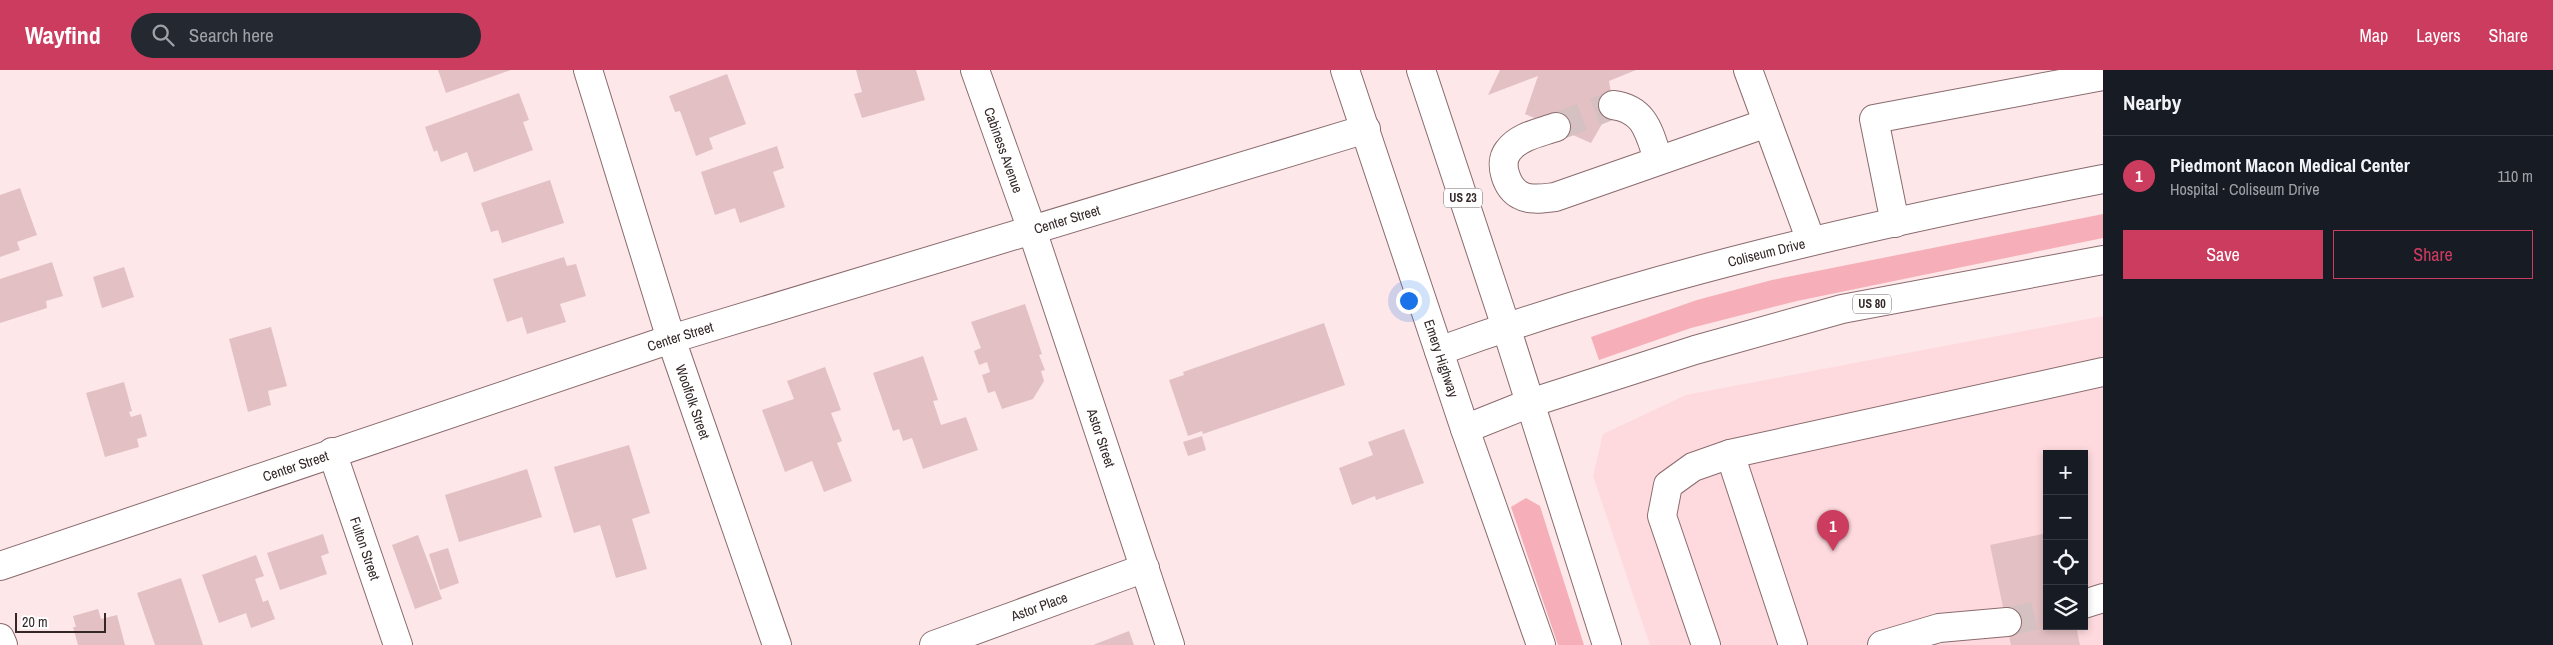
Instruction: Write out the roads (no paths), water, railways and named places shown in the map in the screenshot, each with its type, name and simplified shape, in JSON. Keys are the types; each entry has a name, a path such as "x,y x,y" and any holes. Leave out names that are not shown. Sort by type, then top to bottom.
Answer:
{"main road":[{"name":"Woolfolk Street","path":"588,70 672,339 777,645"},
{"name":"Cabiness Avenue","path":"975,70 1032,230"},
{"name":"Emery Highway","path":"1345,70 1465,429 1541,645"},
{"name":"US 23","path":"1420,70 1506,327 1607,645"},
{"path":"1748,70 1811,240"},
{"path":"1895,222 1874,119 2103,76"},
{"path":"1613,105 1626,107 1638,114 1648,130 1658,159"},
{"path":"1556,127 1521,139 1507,152 1503,169 1511,186 1521,196 1538,199 1555,197 1658,159 1767,123"},
{"name":"Center Street","path":"0,566 332,452 672,339 1366,130"},
{"name":"Coliseum Drive","path":"1439,352 1506,327 1668,277 1811,240 2103,179"},
{"name":"Astor Street","path":"1032,230 1170,645"},
{"name":"US 80","path":"1465,429 1530,403 1696,350 1842,309 2103,260"},
{"path":"1706,645 1662,516 1668,485 1693,466 1730,454 2103,372"},
{"name":"Fulton Street","path":"332,452 398,645"},
{"path":"1730,454 1793,645"},
{"name":"Astor Place","path":"934,645 1145,568"},
{"path":"2088,603 2103,598"},
{"path":"1882,645 1939,628 2006,622"},
{"path":"0,638 3,645"}],"tunnel":[{"path":"1556,127 1613,105"},
{"path":"2007,622 2043,614"}],"place":[{"name":"Piedmont Macon Medical Center","path":"1833,551"}]}
